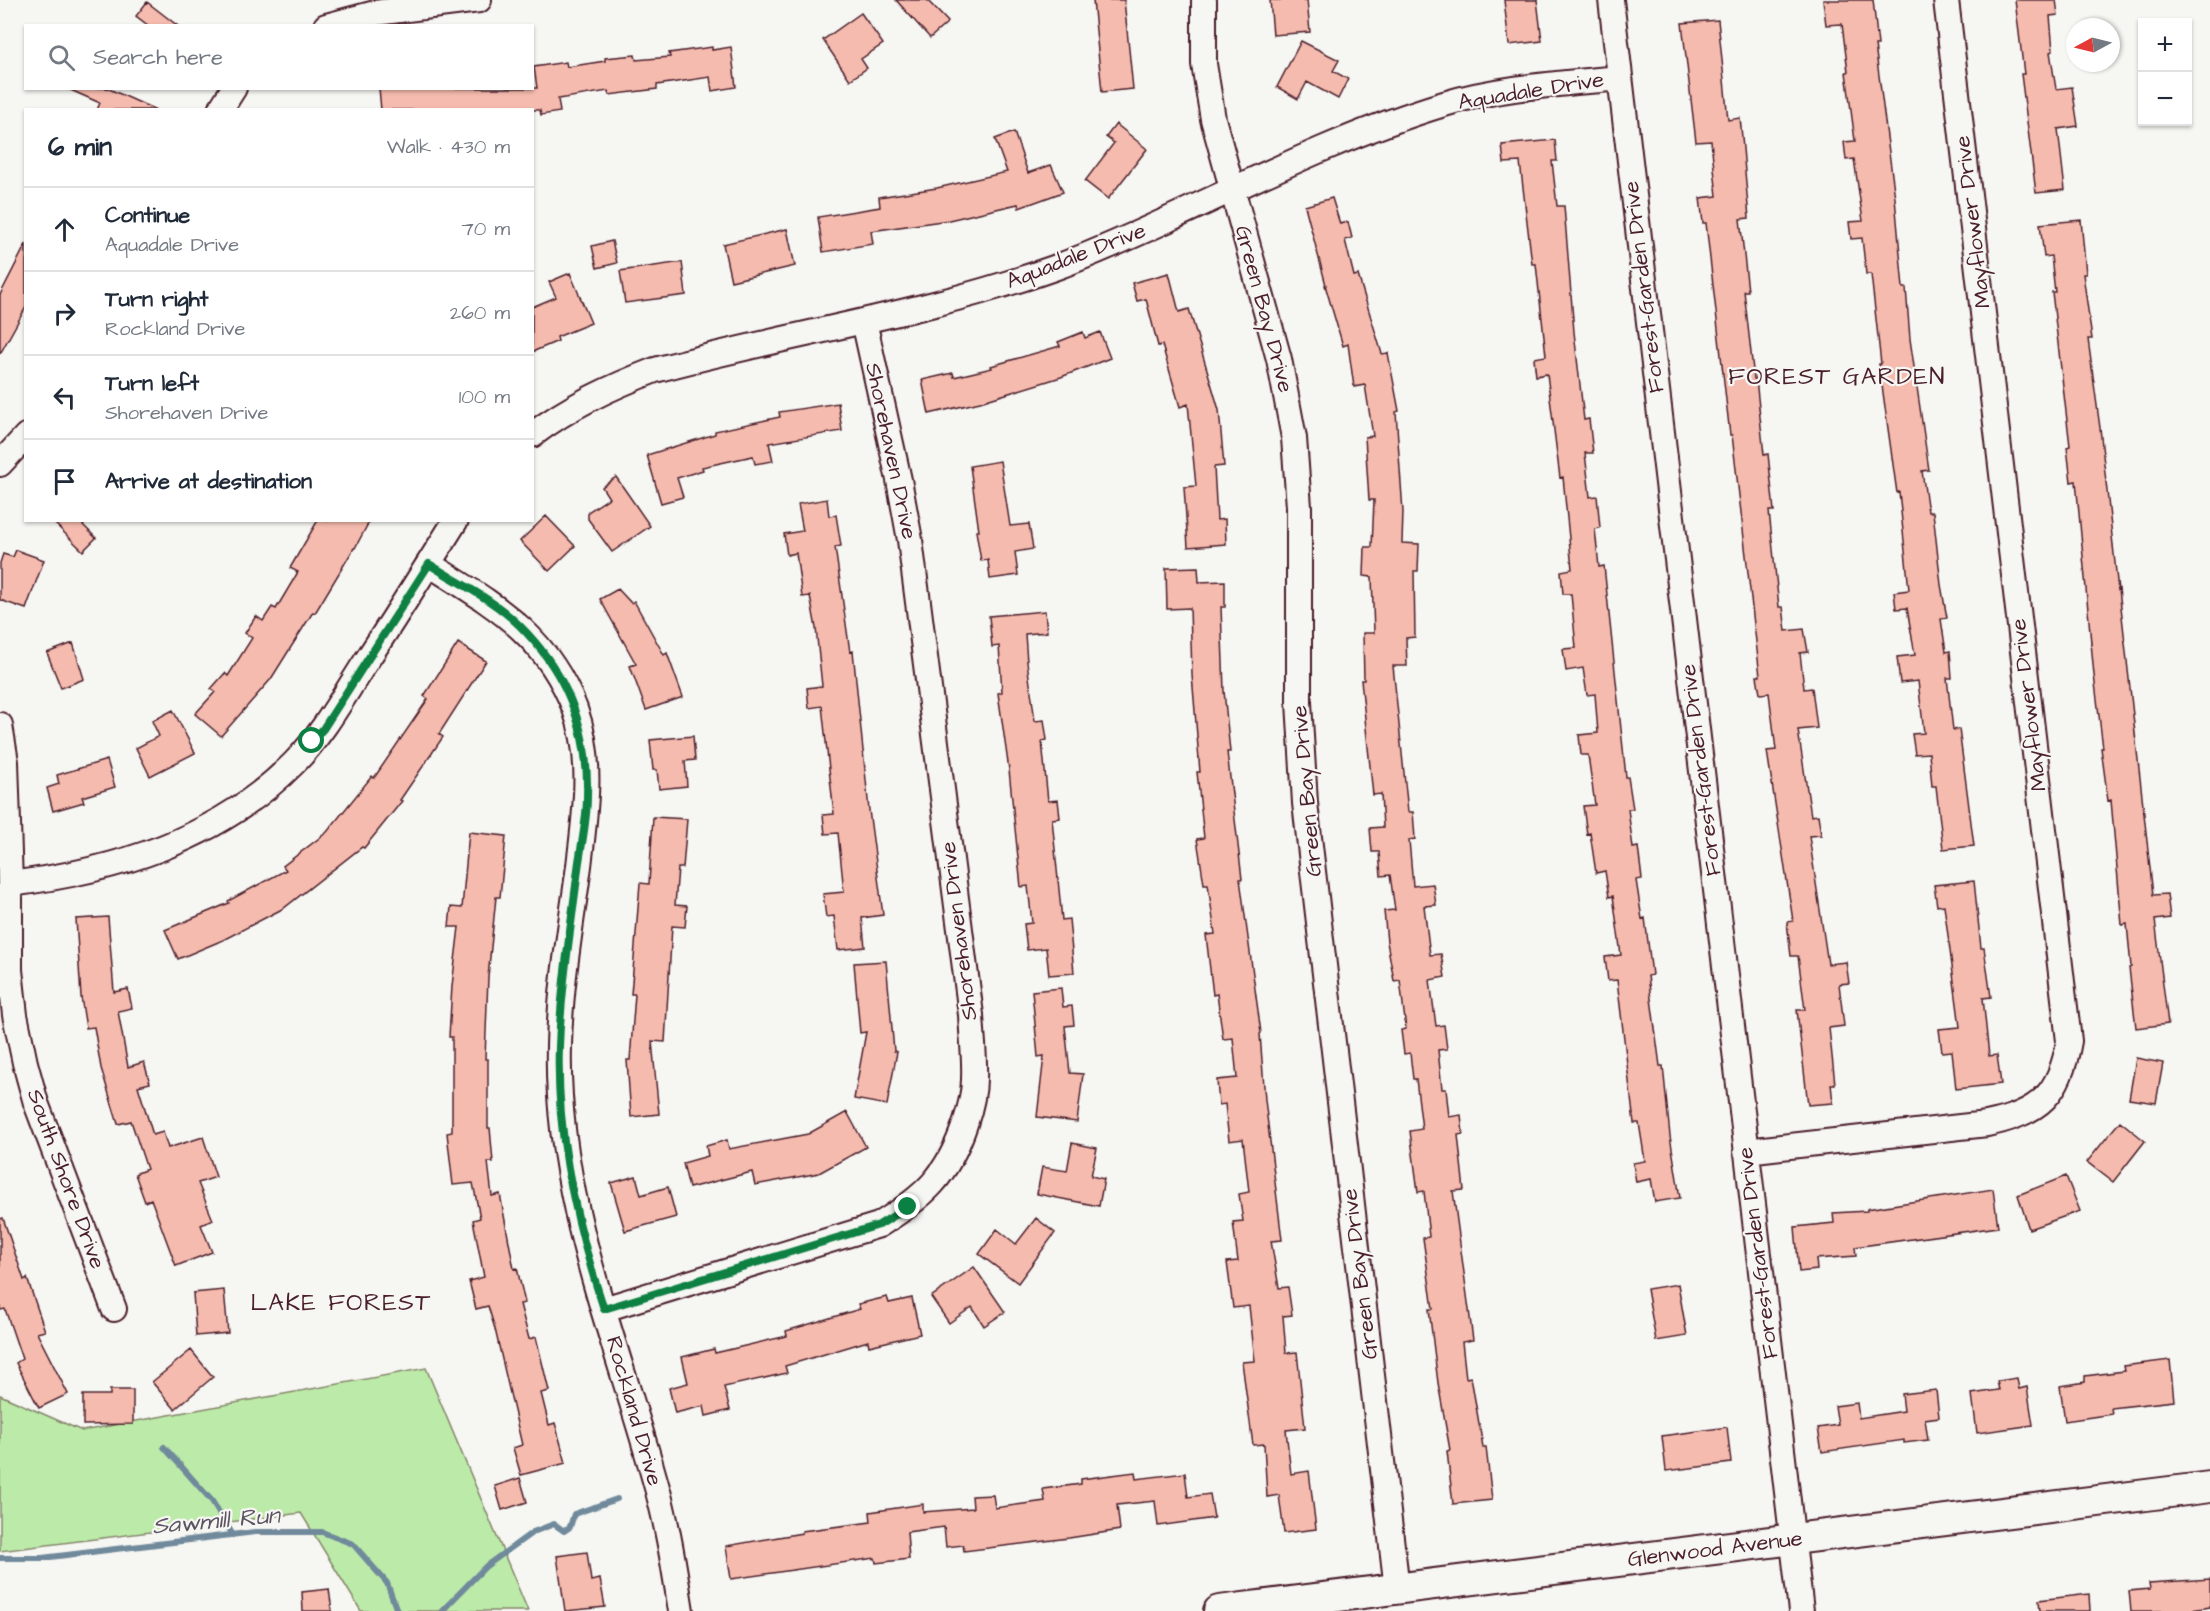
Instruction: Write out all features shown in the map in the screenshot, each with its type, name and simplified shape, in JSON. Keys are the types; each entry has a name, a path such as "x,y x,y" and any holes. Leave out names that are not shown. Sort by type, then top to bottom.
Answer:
{"street":[{"path":"334,24 375,13 479,0"},
{"name":"Green Bay Drive","path":"1204,0 1204,64 1213,119 1279,359 1294,438 1299,507 1299,702 1305,803 1397,1589"},
{"name":"Forest-Garden Drive","path":"1611,0 1801,1611"},
{"name":"Mayflower Drive","path":"1746,1151 2005,1121 2027,1112 2042,1102 2055,1086 2065,1066 2069,1041 1947,0"},
{"name":"Aquadale Drive","path":"534,434 574,406 655,370 864,321 996,287 1057,267 1345,140 1445,104 1490,93 1620,78"},
{"path":"221,108 233,90"},
{"name":"Shorehaven Drive","path":"604,1309 879,1225 908,1207 932,1185 946,1168 956,1151 972,1103 974,1080 970,1015 910,540 864,321"},
{"path":"0,464 24,438"},
{"path":"10,884 51,879 121,863 152,853 210,827 256,796 295,762 323,729 455,522"},
{"name":"Rockland Drive","path":"429,564 503,611 533,639 551,661 564,684 582,732 587,762 587,799 563,990 559,1046 566,1151 578,1218 665,1520 681,1611"},
{"name":"South Shore Drive","path":"0,725 6,762 10,970 15,1015 36,1103 114,1309"},
{"name":"Glenwood Avenue","path":"1219,1611 2210,1487"}],"green space":[{"path":"426,1368 528,1611 361,1611 301,1513 0,1551 0,1395 82,1431"}],"building":[{"path":"896,0 927,0 948,22 930,38"},
{"path":"1093,0 1124,0 1133,89 1102,92"},
{"path":"1270,0 1307,0 1310,32 1273,35"},
{"path":"1504,0 1537,0 1542,41 1509,45"},
{"path":"1823,0 1873,0 1878,45 1875,45 1895,198 1903,288 1906,288 1910,339 1929,470 1922,471 1928,512 1933,512 1947,618 1941,619 1946,652 1950,651 1952,678 1947,678 1953,730 1959,729 1974,846 1943,849 1936,786 1932,786 1929,753 1915,754 1912,734 1924,733 1918,681 1900,683 1897,657 1915,655 1907,608 1896,609 1894,592 1909,590 1899,492 1897,493 1879,364 1881,364 1871,274 1866,274 1862,238 1851,239 1849,222 1863,221 1854,159 1846,160 1844,142 1855,141 1842,24 1826,25"},
{"path":"2015,0 2056,0 2058,15 2050,16 2053,51 2050,52 2056,89 2072,87 2078,126 2058,129 2065,190 2036,193 2021,74 2024,74"},
{"path":"147,2 175,24 146,24 136,16"},
{"path":"861,13 883,44 861,59 867,68 850,80 823,40"},
{"path":"1718,20 1728,120 1740,118 1742,137 1749,218 1740,219 1748,291 1744,291 1764,455 1768,454 1774,511 1769,511 1779,607 1783,607 1786,631 1804,629 1808,652 1800,653 1804,689 1812,688 1817,728 1798,730 1811,816 1818,815 1821,835 1809,836 1828,964 1846,962 1849,983 1839,984 1844,1026 1829,1028 1835,1084 1831,1084 1833,1103 1808,1105 1797,1010 1805,1010 1798,956 1791,956 1787,922 1793,921 1767,751 1776,750 1769,693 1760,694 1757,676 1760,676 1732,435 1730,435 1706,223 1703,223 1700,198 1717,196 1711,141 1696,142 1682,23"},
{"path":"1301,41 1339,60 1333,71 1348,79 1338,99 1307,82 1298,99 1277,87"},
{"path":"712,47 712,50 731,47 736,87 712,91 710,77 657,85 657,89 609,95 608,91 558,99 560,112 541,115 540,110 534,110 534,108 381,108 379,90 534,90 537,88 534,67 566,62 567,67 605,61 605,58 635,55 636,60 670,57 669,53"},
{"path":"71,90 111,90 152,108 98,108 100,103"},
{"path":"1116,124 1147,149 1108,199 1085,181 1114,143 1106,137"},
{"path":"1014,132 1028,173 1051,165 1063,192 1019,208 1018,204 949,220 871,231 873,244 823,252 818,217 880,207 879,197 937,188 1007,172 995,139"},
{"path":"1555,140 1557,161 1552,161 1557,206 1564,206 1584,420 1589,419 1593,453 1585,453 1590,497 1597,496 1600,528 1595,529 1599,567 1604,566 1626,777 1628,777 1633,809 1628,809 1633,848 1638,847 1642,879 1636,880 1642,919 1645,918 1652,975 1648,976 1660,1066 1663,1066 1670,1136 1680,1198 1655,1202 1651,1179 1636,1182 1633,1163 1645,1161 1639,1123 1634,1123 1617,980 1608,981 1605,957 1621,955 1613,896 1609,897 1605,871 1596,873 1583,806 1595,805 1588,755 1581,755 1579,735 1598,733 1595,694 1587,695 1583,668 1566,671 1563,649 1576,648 1571,594 1563,594 1561,571 1572,569 1563,477 1560,478 1547,374 1536,376 1534,358 1546,356 1536,264 1532,264 1520,162 1504,163 1502,145"},
{"path":"1332,198 1340,224 1348,222 1352,238 1345,240 1354,276 1358,275 1382,354 1388,353 1399,411 1396,412 1403,512 1402,543 1419,544 1418,571 1414,571 1415,637 1406,638 1407,666 1393,666 1408,812 1413,812 1415,839 1409,840 1413,886 1433,884 1436,905 1424,906 1430,955 1441,954 1445,977 1430,980 1436,1026 1444,1025 1447,1049 1438,1050 1442,1089 1446,1089 1449,1117 1461,1115 1463,1134 1458,1135 1464,1190 1453,1191 1473,1340 1462,1342 1466,1378 1471,1377 1483,1447 1486,1447 1492,1500 1453,1504 1447,1451 1450,1450 1438,1383 1429,1309 1433,1309 1423,1238 1429,1237 1424,1191 1418,1192 1410,1131 1422,1129 1416,1079 1413,1079 1410,1053 1404,1054 1401,1030 1406,1029 1400,980 1394,981 1387,942 1384,911 1395,910 1390,875 1381,876 1379,852 1372,852 1370,828 1383,827 1381,794 1373,795 1361,680 1364,680 1363,633 1374,633 1372,577 1364,576 1365,547 1372,547 1374,500 1369,500 1365,437 1373,436 1365,385 1354,387 1348,344 1343,346 1305,206"},
{"path":"2081,220 2086,274 2083,274 2092,339 2088,339 2153,895 2167,894 2170,918 2155,920 2168,1024 2136,1028 2129,968 2131,967 2127,924 2122,925 2111,800 2108,801 2101,748 2103,748 2076,481 2071,482 2067,447 2070,446 2052,292 2055,292 2051,256 2044,257 2040,224"},
{"path":"787,229 795,266 731,281 723,244"},
{"path":"612,241 617,263 597,268 592,246"},
{"path":"24,248 24,311 0,354 0,295"},
{"path":"682,262 686,295 625,303 620,271"},
{"path":"570,273 591,323 557,337 558,341 534,351 534,306 556,297 549,282"},
{"path":"1169,273 1179,312 1189,309 1219,410 1224,466 1214,467 1217,520 1225,519 1226,544 1188,547 1184,487 1196,486 1188,404 1180,407 1162,345 1158,346 1146,299 1137,301 1132,283"},
{"path":"1083,332 1085,338 1100,332 1110,358 1061,377 980,402 929,414 922,380 953,373 954,377 992,368 991,366 1060,346 1058,342"},
{"path":"838,403 842,431 769,443 773,461 755,464 753,456 702,467 703,470 677,478 683,497 661,503 647,455 715,434 715,431 780,417 779,412"},
{"path":"1000,461 1010,526 1029,524 1033,549 1015,552 1018,575 990,579 988,560 981,561 970,466"},
{"path":"616,477 650,526 612,552 588,519 588,512 609,498 602,487"},
{"path":"827,499 829,516 836,515 841,546 835,547 850,652 853,651 869,810 883,915 862,918 865,947 838,950 834,916 826,917 823,894 844,892 838,833 825,834 823,815 834,814 822,706 809,708 807,688 822,686 816,628 810,596 802,597 796,553 787,555 784,534 803,531 798,504"},
{"path":"546,516 575,546 549,571 520,541"},
{"path":"53,522 80,522 96,538 83,551"},
{"path":"317,522 369,522 315,613 313,612 271,679 221,736 195,714 215,692 211,689 225,673 228,676 252,638 245,633 256,616 263,621 272,607 276,609 298,572 290,568"},
{"path":"16,550 44,560 26,609 0,600 0,563 3,554 13,557"},
{"path":"1198,567 1199,582 1225,581 1225,607 1221,607 1224,691 1230,752 1227,752 1242,879 1240,879 1261,1033 1265,1100 1282,1240 1271,1241 1279,1288 1288,1287 1292,1315 1283,1316 1286,1353 1297,1352 1305,1428 1286,1430 1291,1474 1309,1471 1316,1529 1284,1533 1279,1495 1267,1497 1264,1444 1253,1445 1242,1362 1255,1361 1249,1306 1233,1308 1227,1262 1238,1261 1233,1222 1243,1221 1239,1194 1249,1192 1243,1139 1229,1141 1225,1104 1219,1105 1217,1080 1237,1078 1233,1038 1223,1039 1217,994 1213,995 1206,935 1215,934 1208,884 1204,884 1197,839 1204,838 1197,772 1200,772 1192,675 1190,608 1167,609 1166,568"},
{"path":"618,589 631,603 634,601 664,655 667,653 683,697 646,710 630,666 636,664 600,599"},
{"path":"1045,611 1047,632 1025,634 1027,662 1035,721 1044,720 1047,740 1042,741 1048,801 1058,800 1060,818 1052,819 1062,920 1069,919 1074,973 1049,975 1046,948 1027,950 1024,924 1032,923 1028,886 1021,887 1009,770 998,693 1002,692 999,646 992,647 989,616"},
{"path":"73,643 84,679 61,688 47,653"},
{"path":"458,643 486,661 439,734 443,737 400,800 402,801 364,848 362,847 284,908 223,940 178,959 165,930 229,903 228,901 286,870 283,866 327,832 372,776 374,778 428,699 424,696"},
{"path":"173,710 195,753 150,776 136,748 159,736 152,721"},
{"path":"693,736 695,760 685,761 687,786 659,789 657,770 653,770 650,740"},
{"path":"107,760 115,787 82,797 84,802 53,811 47,788 59,784 57,775"},
{"path":"653,817 687,819 683,868 678,868 675,905 687,906 685,927 672,926 665,1042 652,1041 659,1114 631,1117 627,1060 630,1060 635,994 631,994 640,883 649,884"},
{"path":"469,832 506,836 500,897 496,897 488,977 485,1059 488,1059 488,1128 490,1128 493,1162 488,1162 492,1196 500,1194 514,1269 517,1268 525,1303 520,1304 529,1339 536,1337 549,1391 541,1393 549,1425 555,1423 566,1463 521,1475 513,1448 522,1445 495,1329 488,1306 476,1309 469,1281 484,1277 473,1220 480,1218 473,1183 453,1185 447,1133 452,1132 452,1037 449,1037 459,927 449,927 451,907 462,908"},
{"path":"1974,881 1981,948 1984,948 1991,997 1983,998 1989,1056 1997,1055 2001,1084 1956,1089 1952,1051 1942,1052 1939,1029 1960,1027 1944,905 1937,906 1934,885"},
{"path":"108,917 114,992 128,989 132,1008 118,1011 128,1067 144,1062 150,1083 138,1086 153,1135 163,1132 168,1148 203,1137 216,1177 198,1183 213,1220 201,1225 212,1252 176,1266 151,1199 145,1202 135,1174 147,1169 131,1121 118,1124 101,1068 94,1027 86,1028 81,997 76,919"},
{"path":"886,961 894,1051 897,1052 887,1105 854,1099 866,1032 860,1033 854,963"},
{"path":"1061,988 1063,1007 1072,1006 1074,1025 1065,1026 1070,1073 1083,1074 1077,1122 1037,1117 1044,1056 1038,1057 1032,991"},
{"path":"2136,1058 2163,1063 2156,1103 2129,1099"},
{"path":"847,1112 866,1147 819,1173 755,1185 752,1172 689,1188 683,1163 708,1156 706,1146 727,1140 729,1149 808,1134"},
{"path":"2120,1121 2145,1141 2113,1182 2087,1162"},
{"path":"1072,1143 1097,1148 1091,1176 1104,1179 1099,1206 1037,1194 1042,1167 1067,1171"},
{"path":"636,1176 641,1195 668,1187 676,1217 625,1231 611,1183"},
{"path":"2066,1176 2080,1211 2029,1229 2018,1195"},
{"path":"1993,1189 1998,1227 1855,1247 1856,1256 1816,1259 1817,1270 1799,1272 1795,1227 1834,1223 1833,1213 1867,1211 1867,1209"},
{"path":"3,1218 24,1280 27,1278 45,1331 37,1333 68,1394 39,1408 16,1363 22,1359 5,1309 0,1310 0,1219"},
{"path":"1036,1218 1055,1233 1018,1283 979,1254 997,1229 1016,1244"},
{"path":"974,1267 1005,1312 984,1326 972,1307 949,1323 931,1297"},
{"path":"1678,1284 1687,1336 1656,1341 1647,1289"},
{"path":"224,1290 228,1333 196,1336 193,1293"},
{"path":"887,1297 889,1303 912,1298 920,1334 869,1346 868,1341 785,1366 787,1373 724,1387 730,1410 706,1416 704,1406 675,1413 669,1388 688,1383 682,1357 714,1349 715,1353 787,1336 786,1331 860,1309 858,1304"},
{"path":"191,1350 213,1377 175,1409 152,1382"},
{"path":"2170,1360 2174,1401 2111,1408 2112,1414 2065,1421 2060,1386 2085,1382 2085,1376 2124,1371 2123,1366"},
{"path":"2017,1378 2019,1389 2027,1387 2033,1425 1977,1433 1972,1394 1999,1390 1997,1381"},
{"path":"110,1390 133,1390 133,1424 83,1425 83,1395 110,1395"},
{"path":"1936,1390 1939,1417 1925,1419 1928,1440 1904,1443 1904,1440 1822,1452 1818,1428 1838,1425 1835,1406 1857,1403 1859,1418 1904,1411 1902,1394"},
{"path":"1727,1427 1731,1463 1666,1471 1662,1436"},
{"path":"1135,1472 1136,1479 1185,1473 1188,1497 1210,1494 1214,1518 1158,1526 1155,1501 1117,1505 1120,1530 964,1551 963,1545 946,1547 944,1527 907,1532 909,1559 876,1563 875,1558 731,1579 726,1546 802,1533 802,1531 871,1522 870,1512 923,1504 923,1512 973,1508 972,1496 993,1495 995,1508 1045,1501 1043,1489 1081,1484 1081,1479"},
{"path":"520,1478 527,1502 502,1510 495,1486"},
{"path":"587,1552 591,1581 600,1579 605,1607 565,1611 557,1556"},
{"path":"2210,1579 2210,1607 2185,1611 2131,1611 2129,1591 2150,1589 2149,1583"},
{"path":"329,1589 332,1611 303,1611 302,1592"},
{"path":"2089,1594 2090,1611 2040,1611 2039,1600"}],"waterway":[{"path":"164,1447 212,1501 233,1535"},
{"path":"442,1611 486,1566 533,1532 554,1524 564,1531 570,1527 574,1514 617,1499"},
{"name":"Sawmill Run","path":"0,1558 42,1558 255,1532 322,1532 353,1544 387,1583 397,1611"}],"district":[{"name":"FOREST GARDEN","path":"1837,377"},
{"name":"LAKE FOREST","path":"341,1303"}],"route":[{"path":"312,741 323,729 429,564 518,623 551,661 564,684 582,732 587,762 587,799 563,990 559,1046 560,1086 566,1151 578,1218 604,1309 879,1225 908,1207"}]}
